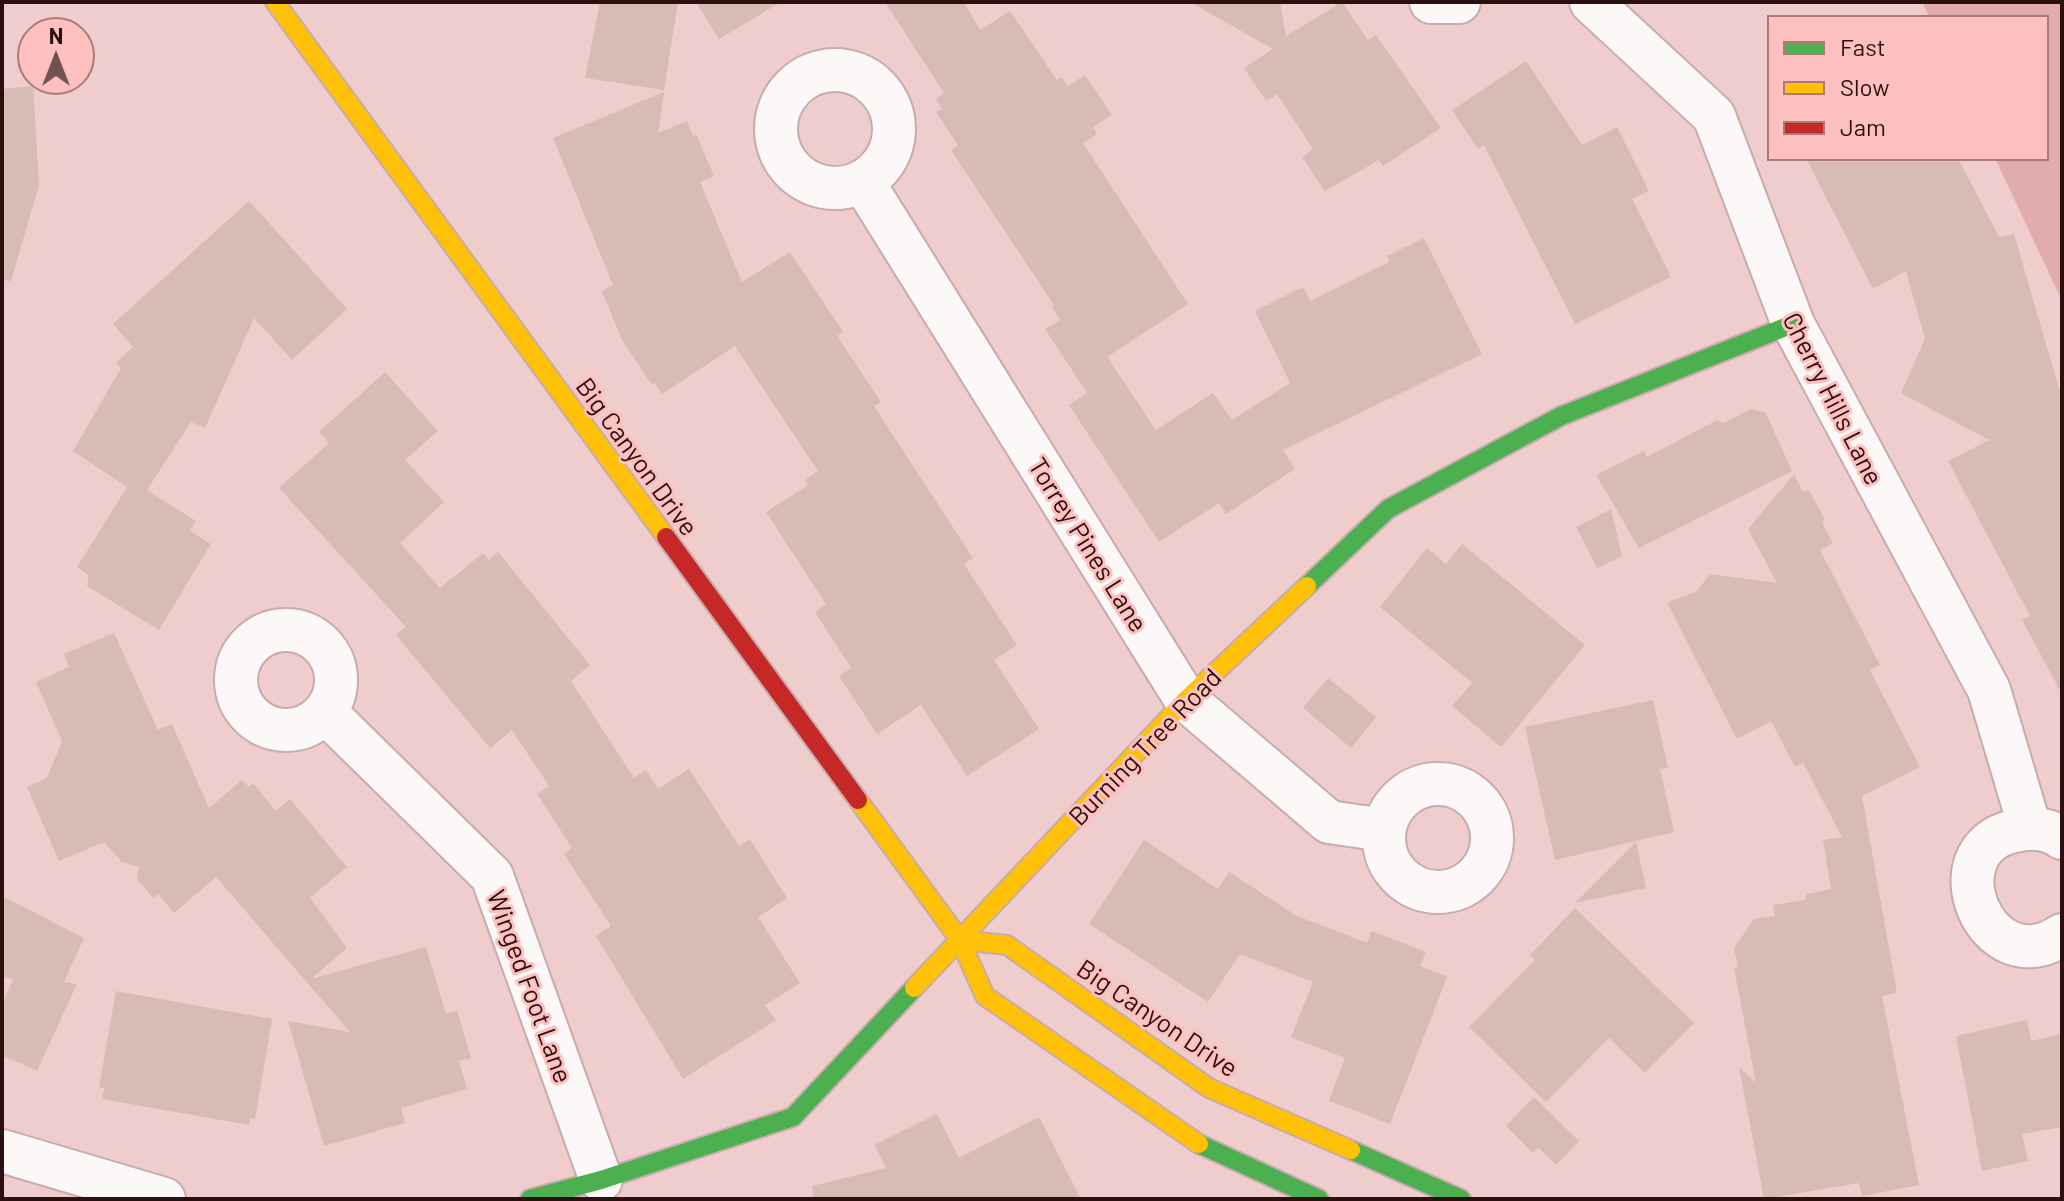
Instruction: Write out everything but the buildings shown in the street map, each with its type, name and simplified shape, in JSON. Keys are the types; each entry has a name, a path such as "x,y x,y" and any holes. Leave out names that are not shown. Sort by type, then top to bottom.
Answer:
{"street":[{"name":"Big Canyon Drive","path":"275,2 960,940 985,996 1187,1139 1319,1199"},
{"path":"1431,2 1459,2"},
{"name":"Cherry Hills Lane","path":"1591,2 1714,116 1793,324 1989,690 2046,833 2007,833 1988,845 1975,865 1971,887 1976,909 1989,929 2008,941 2031,946 2062,935"},
{"name":"Torrey Pines Lane","path":"863,182 1186,700 1329,822 1384,830"},
{"name":"Burning Tree Road","path":"530,1199 601,1180 793,1117 1186,700 1388,509 1561,416 1793,324"},
{"name":"Winged Foot Lane","path":"326,713 492,876 601,1180"},
{"name":"Big Canyon Drive","path":"960,940 1007,945 1209,1088 1461,1199"},
{"path":"2,1151 164,1199"}],"shaded area":[{"path":"1922,2 2062,2 2062,301 1996,160 2048,160 2048,16 1929,16"}],"traffic: fast":[{"path":"1307,586 1388,509 1561,416 1793,324"},
{"path":"530,1199 601,1180 793,1117 914,988"},
{"path":"1199,1144 1319,1199"},
{"path":"1351,1150 1461,1199"}],"traffic: slow":[{"path":"275,2 666,537"},
{"path":"914,988 1186,700 1307,586"},
{"path":"858,800 960,940 985,996 1199,1144"},
{"path":"960,940 1007,945 1209,1088 1351,1150"}],"traffic: jam":[{"path":"666,537 858,800"}]}
